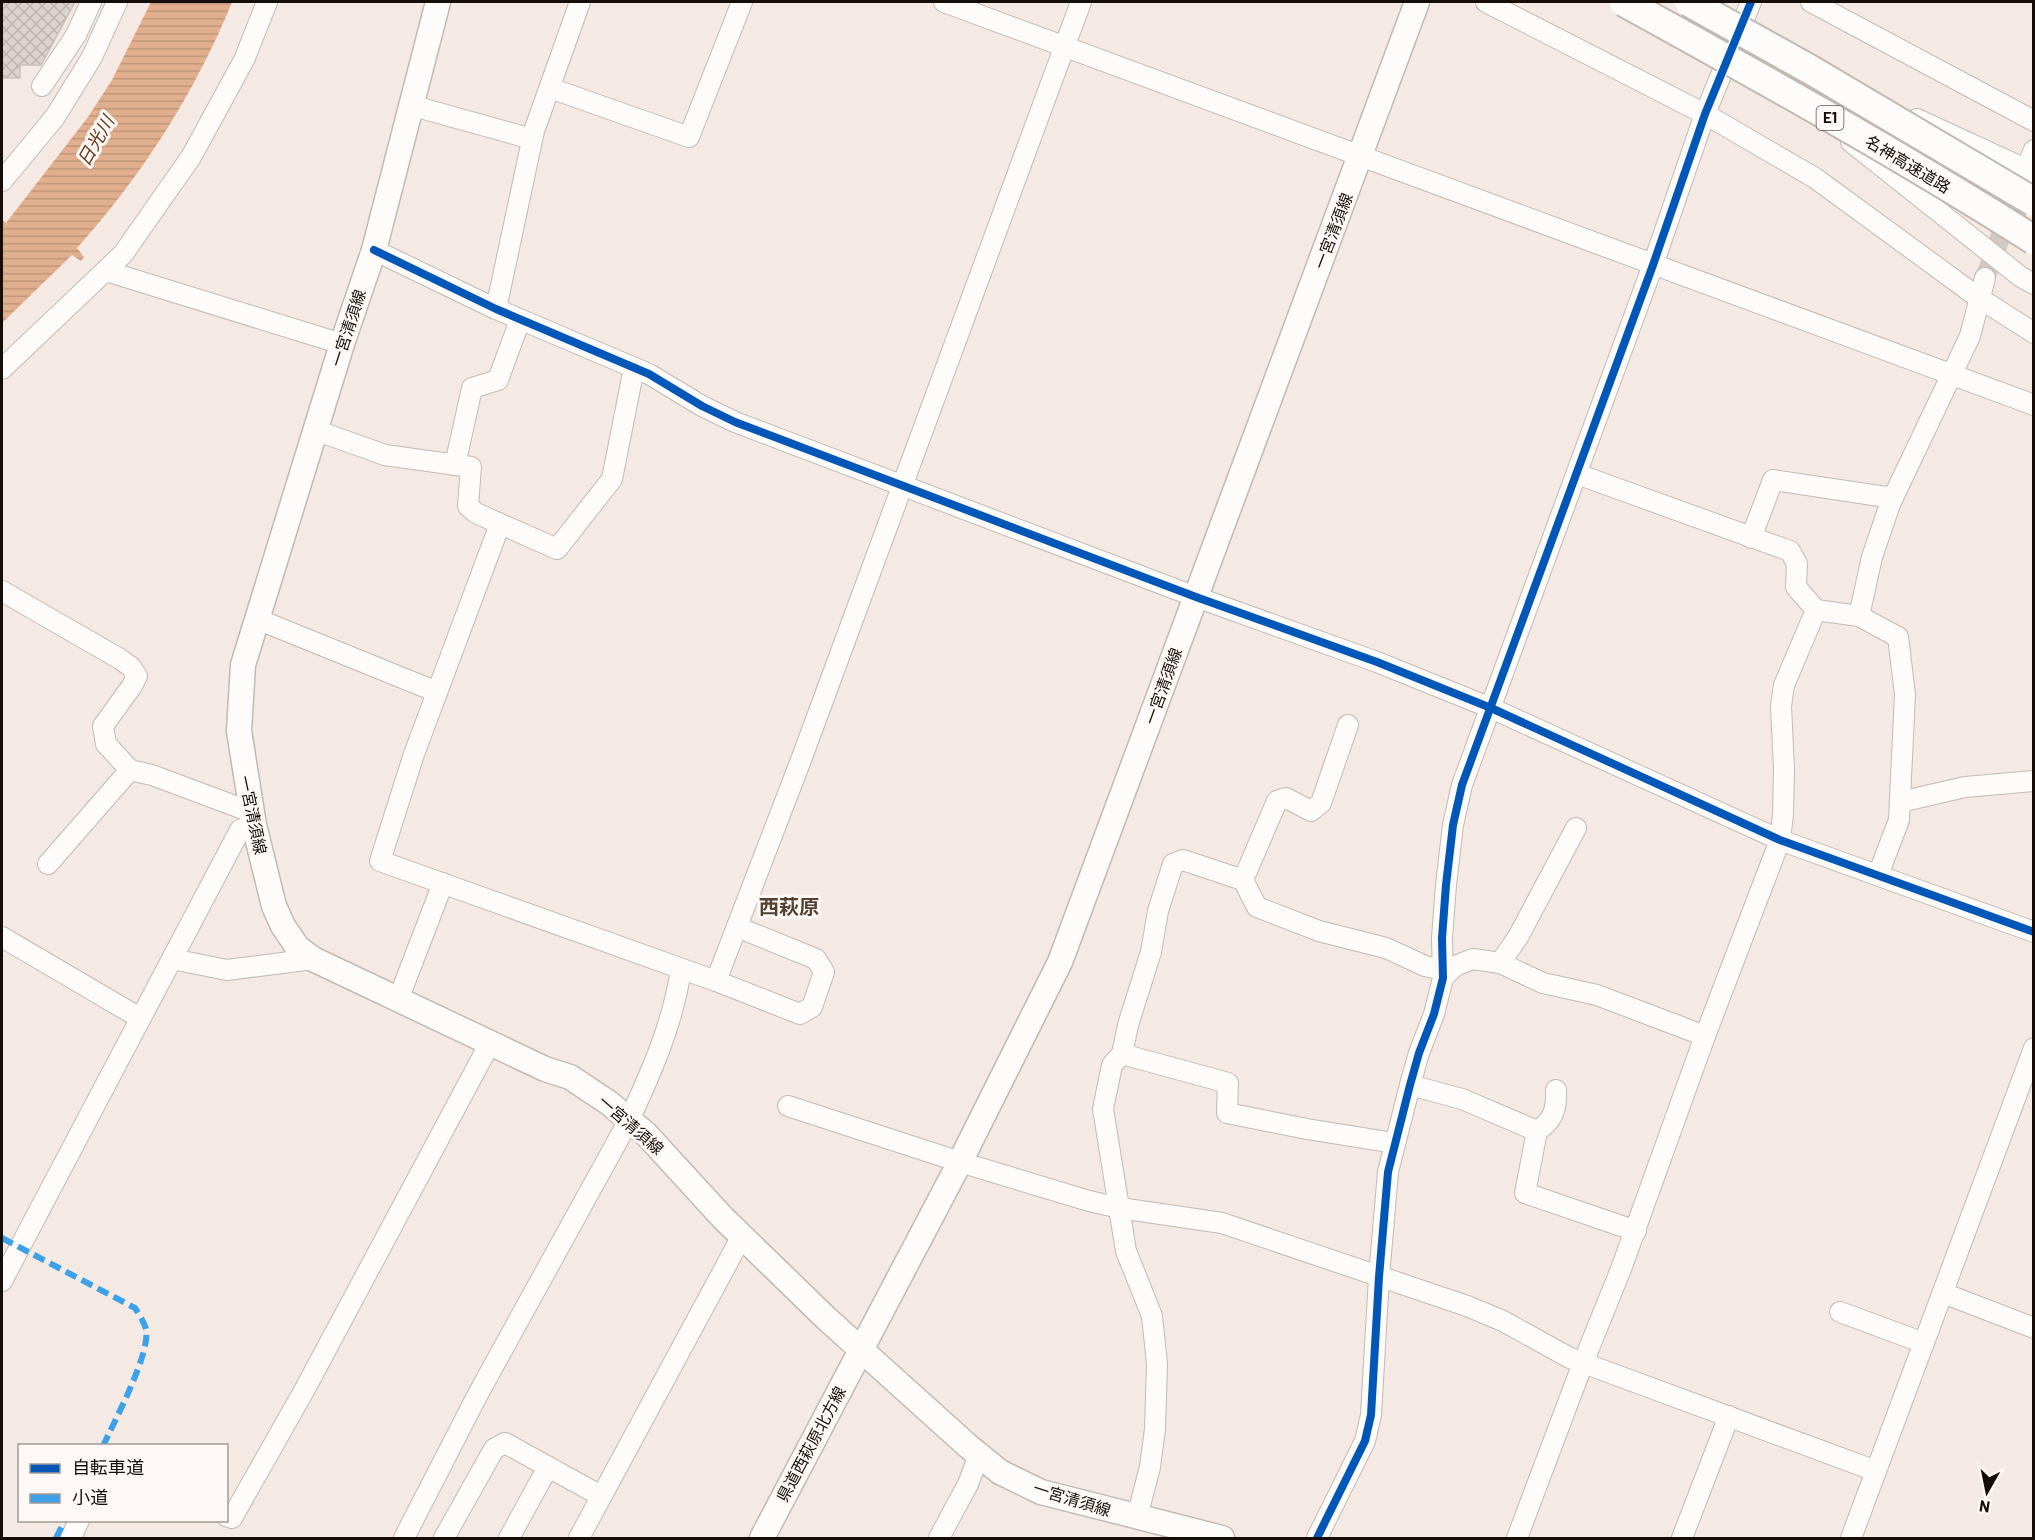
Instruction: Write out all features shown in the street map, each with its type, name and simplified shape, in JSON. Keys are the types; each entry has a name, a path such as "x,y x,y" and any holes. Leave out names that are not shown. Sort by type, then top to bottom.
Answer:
{"highway":[{"name":"名神高速道路","path":"1624,2 1795,97 2034,240"},
{"name":"名神高速道路","path":"1689,2 1811,70 2034,202"}],"main road":[{"name":"一宮清須線","path":"438,2 374,250 315,430 243,665 239,710 240,748 253,819 269,886 283,926 298,948 313,959 545,1069 570,1077 609,1103 645,1134 742,1236 860,1350 1000,1472 1041,1492 1222,1539"},
{"name":"一宮清須線","path":"860,1350 960,1162 1060,962 1418,2"},
{"name":"県道西萩原北方線","path":"762,1539 860,1350"}],"street":[{"path":"42,86 76,35 91,2"},
{"path":"2,181 55,117 92,57 117,2"},
{"path":"2,369 123,254 191,157 244,60 267,2"},
{"path":"496,309 532,139 580,2"},
{"path":"550,88 689,137 742,2"},
{"path":"944,2 2034,405"},
{"path":"716,981 801,760 1081,2"},
{"path":"1486,2 1705,114 1815,178 1979,297 2034,333"},
{"path":"1317,1539 1365,1441 1369,1423 1388,1172 1410,1085 1434,1014 1443,974 1442,938 1453,825 1462,785 1653,265 1705,114 1751,2"},
{"path":"1811,2 2034,121"},
{"path":"1811,70 2032,161"},
{"path":"1795,97 2021,277 2034,284"},
{"path":"410,105 532,139"},
{"path":"374,250 520,320 634,368 735,422 1196,597 1377,662 1491,708 1780,840 2034,932"},
{"path":"106,271 342,345"},
{"path":"1859,616 1872,558 1893,498 1970,336 1985,278"},
{"path":"455,465 472,388 498,380 520,320"},
{"path":"315,430 385,455 471,466 468,506 476,513 557,549 612,478 634,368"},
{"path":"1576,474 1790,551 1797,564 1796,587 1816,610 1859,616 1898,638 1905,694 1899,820 1878,875"},
{"path":"1750,538 1773,480 1893,498"},
{"path":"500,524 414,754 380,861 716,981 800,1014 813,1007 824,972 816,958 737,927"},
{"path":"2,591 131,667 137,676 103,726 106,744 130,771 152,775 253,819 240,830 2,1281"},
{"path":"1517,1539 1583,1363 1636,1231 1705,1036 1780,840 1784,769 1781,706 1784,685 1816,610"},
{"path":"257,619 437,692"},
{"path":"1243,880 1277,801 1286,798 1311,811 1321,803 1348,725"},
{"path":"48,864 130,771"},
{"path":"1900,802 1965,787 2034,781"},
{"path":"1500,963 1518,937 1576,828"},
{"path":"1137,1517 1153,1448 1157,1393 1152,1316 1126,1251 1103,1109 1112,1065 1122,1053 1128,1025 1151,952 1158,911 1173,864 1184,860 1243,880 1257,907 1319,931 1386,948 1443,974"},
{"path":"399,1000 442,883"},
{"path":"2,937 140,1018"},
{"path":"172,959 227,970 313,959"},
{"path":"1443,974 1473,959 1500,963 1543,983 1597,995 1705,1036"},
{"path":"404,1539 478,1394 629,1120 667,1031 678,994 681,969"},
{"path":"228,1517 232,1518 306,1387 490,1043"},
{"path":"1851,1539 2034,1048"},
{"path":"1122,1053 1228,1083 1227,1113 1394,1143"},
{"path":"1410,1085 1462,1099 1537,1131"},
{"path":"1556,1090 1554,1112 1548,1124 1537,1131 1525,1193 1636,1231"},
{"path":"788,1106 1089,1201 1120,1208 1222,1223 1467,1306 1494,1317 1570,1358 1876,1471"},
{"path":"579,1539 742,1236"},
{"path":"1942,1293 2034,1328"},
{"path":"1840,1312 1924,1343"},
{"path":"1682,1539 1729,1416"},
{"path":"444,1539 494,1449 505,1443 601,1496"},
{"path":"939,1539 968,1485 979,1455"},
{"path":"509,1539 548,1467"},
{"path":"71,1539 79,1522"}],"water":[{"name":"日光川","path":"151,2 232,2 202,68 165,131 124,192 77,248 84,257 81,261 72,255 2,323 2,220 6,223 88,117 112,80"}],"building":[{"path":"2,2 75,2 41,65 20,65 20,78 2,78"}],"tunnel":[{"path":"1985,278 2021,182"}],"marked path":[{"path":"2,1238 135,1308 143,1321 146,1329 143,1354 104,1444"},
{"path":"56,1538 64,1522"}],"cycle path":[{"path":"1317,1538 1365,1441 1371,1415 1388,1172 1419,1053 1434,1014 1443,978 1442,938 1446,885 1453,825 1462,785 1653,265 1705,114 1751,2"},
{"path":"374,250 496,309 649,374 702,406 735,422 1196,597 1377,662 1491,708 1780,840 2034,932"}],"district":[{"name":"西萩原","path":"789,907"}]}
